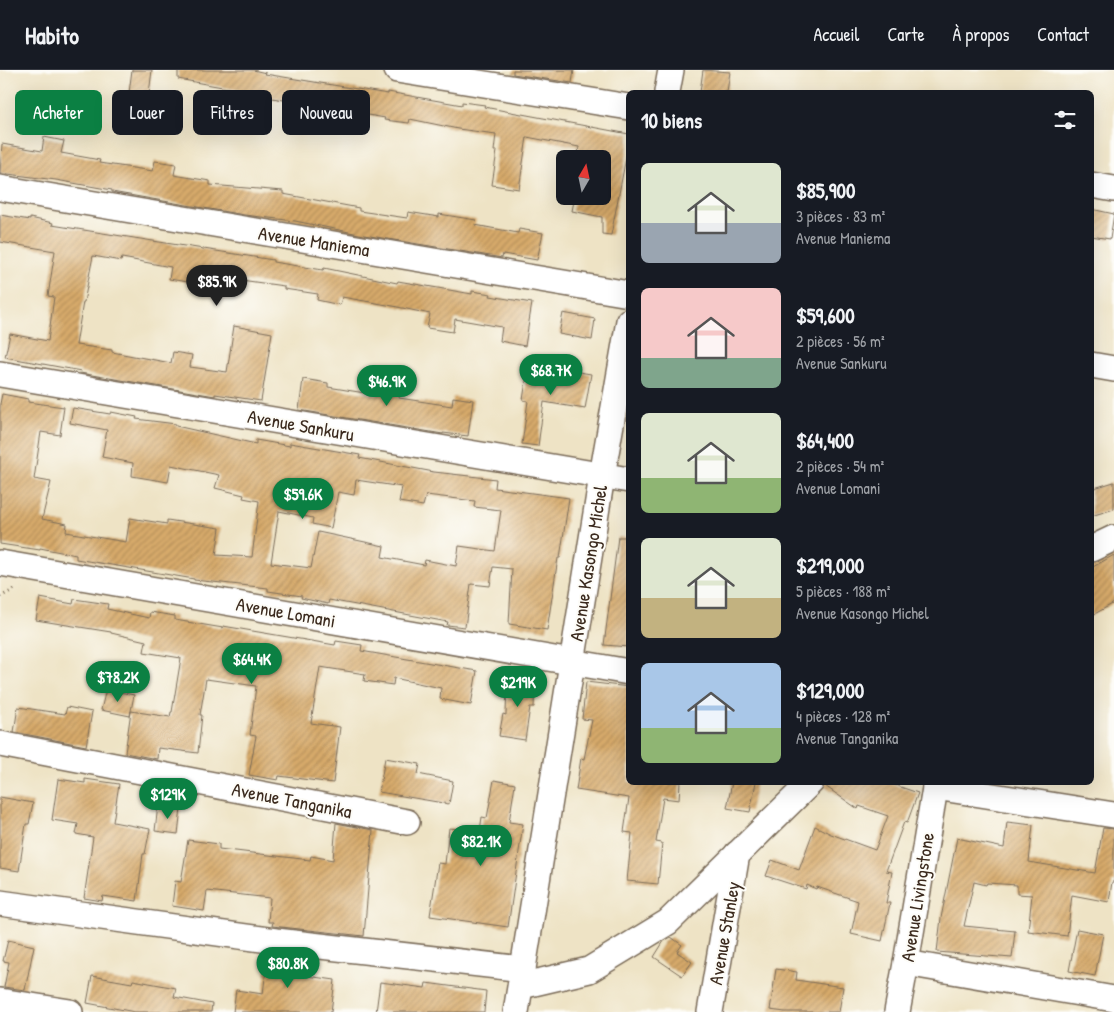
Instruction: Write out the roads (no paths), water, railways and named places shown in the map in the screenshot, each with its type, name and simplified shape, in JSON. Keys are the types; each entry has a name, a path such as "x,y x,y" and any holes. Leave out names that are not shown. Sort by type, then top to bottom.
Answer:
{"street":[{"path":"397,70 626,107"},
{"path":"667,90 671,70"},
{"path":"1094,186 1114,189"},
{"name":"Avenue Maniema","path":"0,188 626,293"},
{"name":"Avenue Kasongo Michel","path":"516,1012 626,338"},
{"path":"1094,366 1114,369"},
{"name":"Avenue Sankuru","path":"0,374 626,480"},
{"path":"1094,548 1114,538"},
{"name":"Avenue Lomani","path":"0,563 626,671"},
{"name":"Avenue Tanganika","path":"0,744 407,822"},
{"path":"0,903 522,977 590,970 668,922 808,785"},
{"path":"936,785 1114,815"},
{"name":"Avenue Livingstone","path":"896,1012 936,785"},
{"name":"Avenue Stanley","path":"710,1012 737,854"},
{"path":"906,963 1114,999"},
{"path":"0,1001 70,1012"}]}
